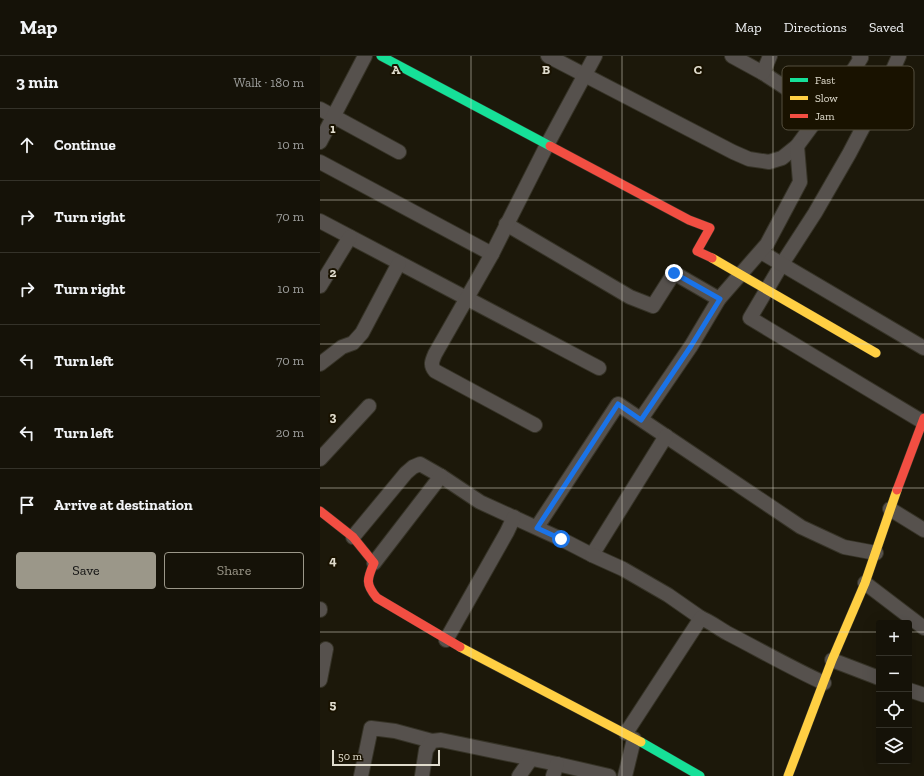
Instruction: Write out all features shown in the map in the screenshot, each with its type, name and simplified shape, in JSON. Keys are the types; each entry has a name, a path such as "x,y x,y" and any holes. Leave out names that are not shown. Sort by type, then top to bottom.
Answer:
{"street":[{"path":"320,142 334,118 365,56"},
{"path":"380,56 689,220 710,228 697,251 709,256 876,353"},
{"path":"548,56 749,159 769,162 782,158 797,146 809,130"},
{"path":"535,425 445,377 432,368 432,363 435,354 492,254 547,145 595,56"},
{"path":"732,56 782,85"},
{"path":"763,73 770,56"},
{"path":"854,66 861,56"},
{"path":"895,66 899,56"},
{"path":"320,109 334,118 399,152"},
{"path":"788,776 832,660 865,583 890,509 923,420 750,318 768,290 782,264 815,214 862,130"},
{"path":"641,420 691,346 720,299 767,244 800,182 797,146"},
{"path":"320,162 492,254"},
{"path":"320,221 599,368"},
{"path":"506,224 630,297 653,306 674,273 720,299"},
{"path":"320,286 350,237"},
{"path":"761,252 924,348"},
{"path":"320,364 342,347 353,343 362,333 399,263"},
{"path":"537,528 618,404 801,527 844,547 876,553"},
{"path":"320,459 369,406"},
{"path":"592,555 666,436"},
{"path":"353,538 413,467 420,464 442,476 480,502 623,569 668,595 701,618 722,630 773,658 824,683"},
{"path":"442,476 374,563 367,577 368,589 377,598 446,640 630,736 700,776"},
{"path":"890,509 924,530"},
{"path":"320,512 364,548 374,563"},
{"path":"446,640 514,517"},
{"path":"865,583 924,628"},
{"path":"625,776 630,736 701,618"},
{"path":"320,680 326,649"},
{"path":"832,660 876,677"},
{"path":"912,691 924,695"},
{"path":"361,776 371,728 395,731 432,741 441,740 531,759 555,770 609,776"},
{"path":"422,776 426,750 432,741"},
{"path":"519,776 531,759"}],"traffic: fast":[{"path":"381,56 550,146"},
{"path":"641,742 700,776"}],"traffic: slow":[{"path":"712,258 876,353"},
{"path":"788,776 832,660 865,583 897,490"},
{"path":"460,647 641,742"}],"traffic: jam":[{"path":"550,146 689,220 710,228 697,251 712,258"},
{"path":"897,490 924,418"},
{"path":"320,511 353,537 374,563 368,581 370,589 377,598 460,647"}],"route":[{"path":"561,539 537,528 618,404 641,420 691,346 720,299 674,273"}]}
